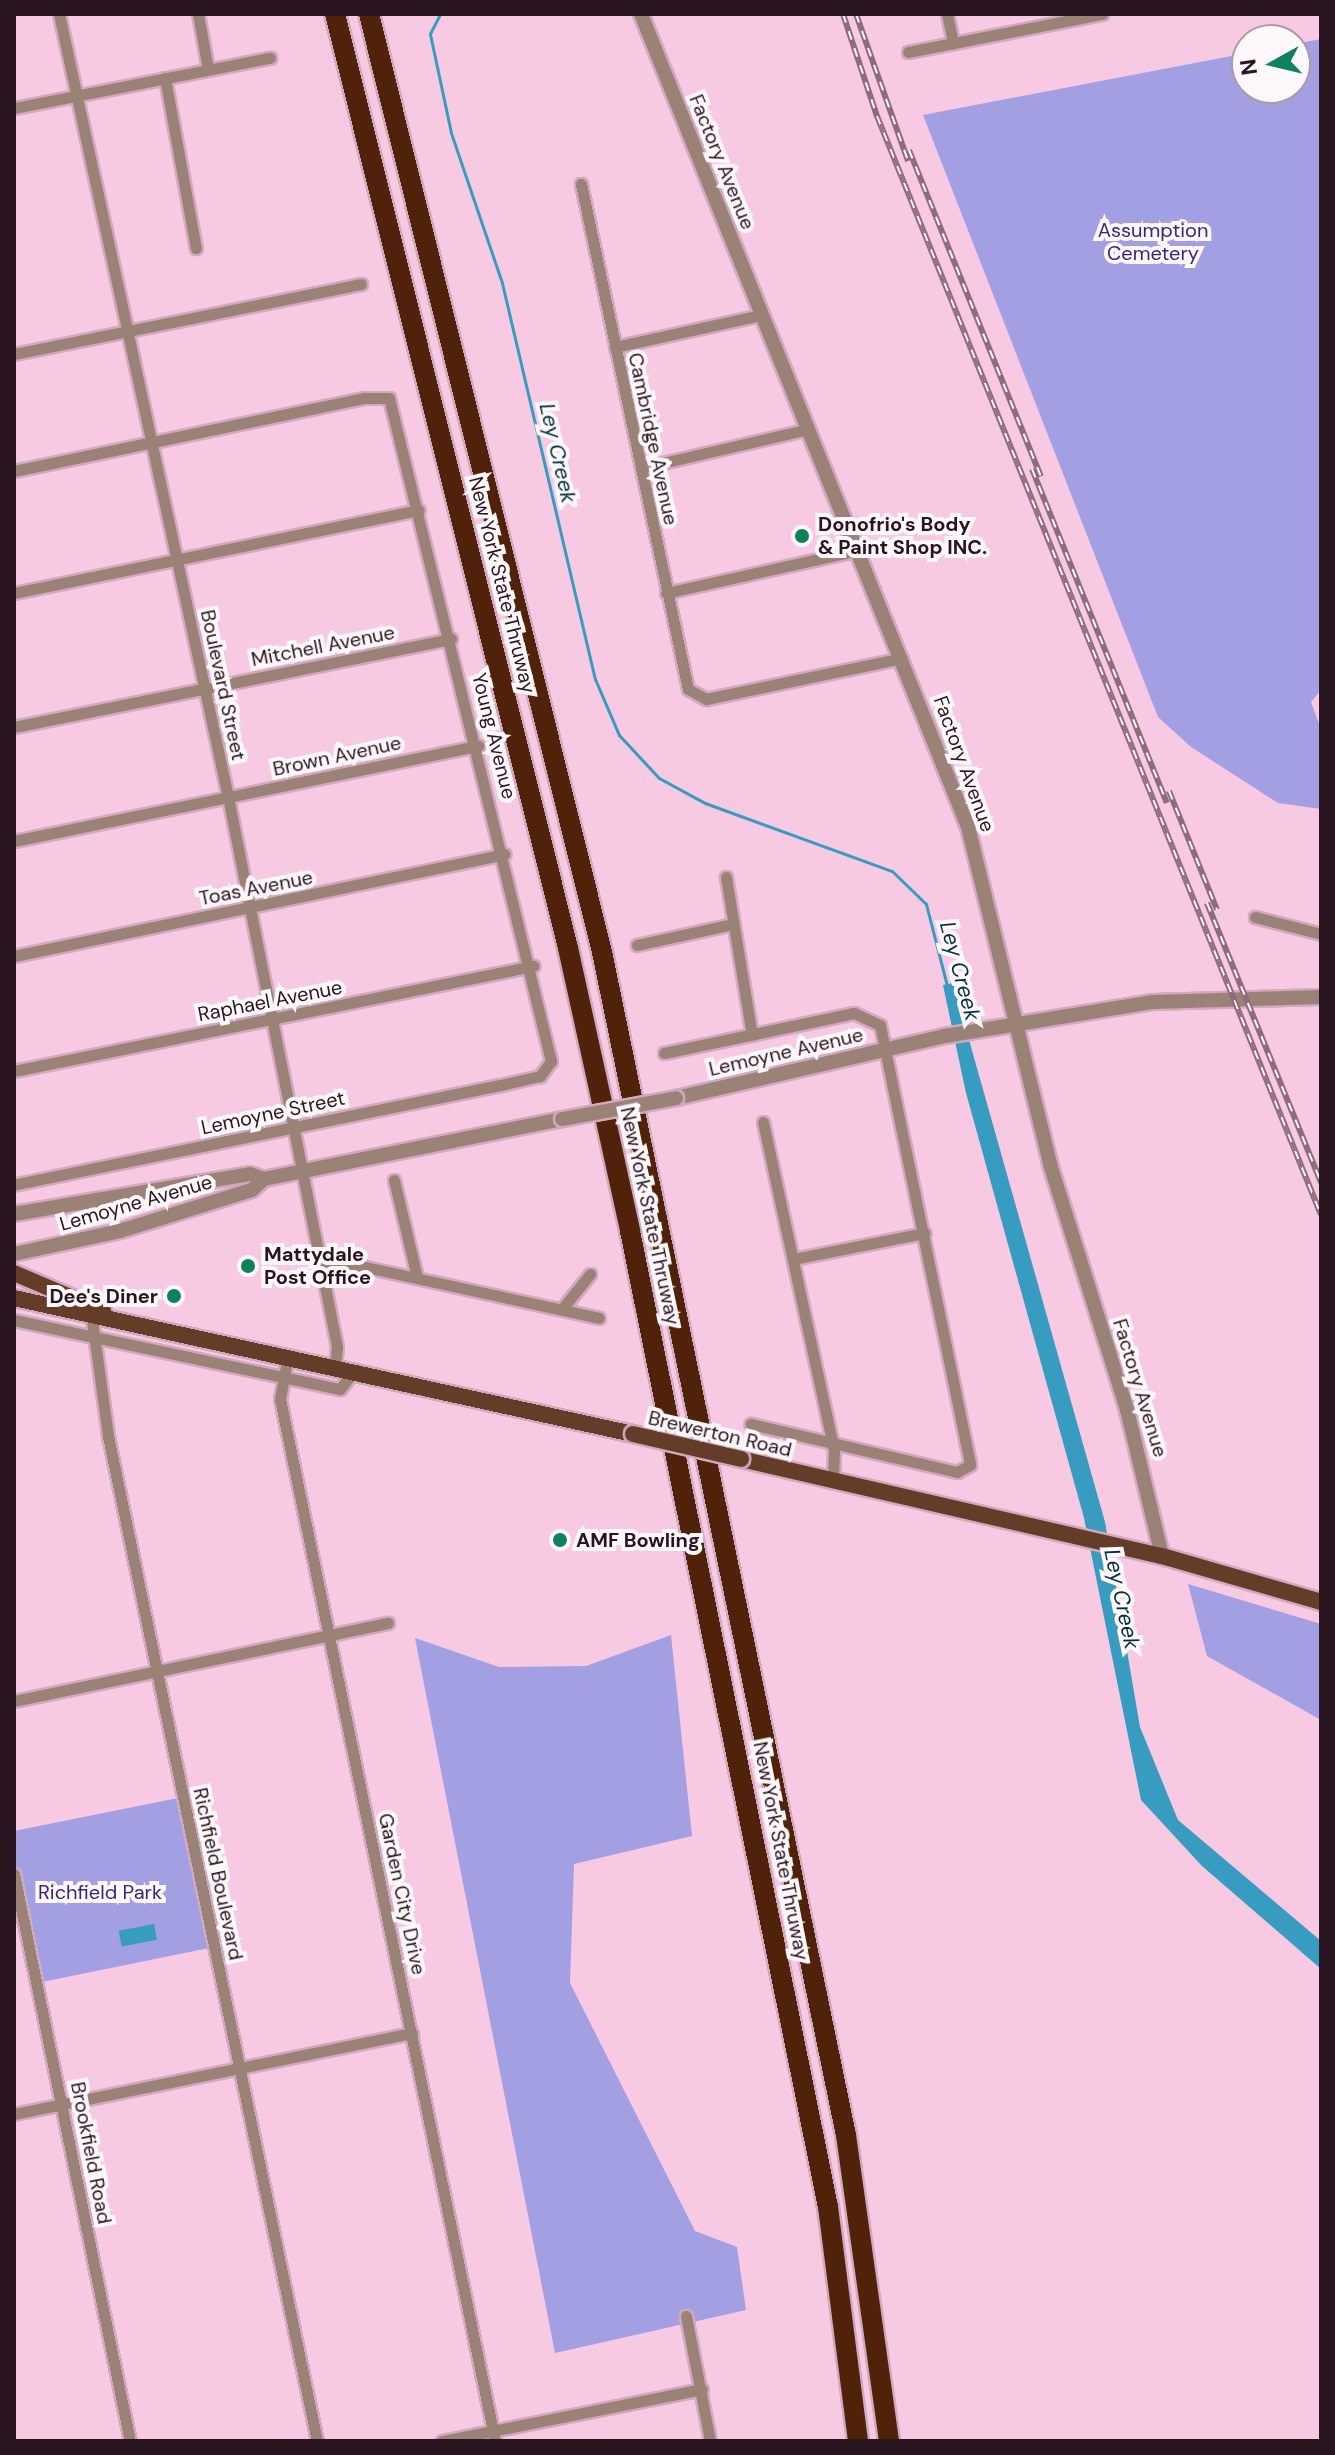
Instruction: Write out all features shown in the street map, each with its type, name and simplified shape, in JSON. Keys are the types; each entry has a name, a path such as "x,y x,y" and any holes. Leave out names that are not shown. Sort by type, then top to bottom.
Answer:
{"highway":[{"name":"New York State Thruway","path":"335,14 568,948 626,1216 828,2207 858,2441"},
{"name":"New York State Thruway","path":"369,14 602,952 846,2135 889,2441"}],"main road":[{"name":"Brewerton Road","path":"14,1273 100,1313"},
{"name":"Brewerton Road","path":"14,1298 100,1313 288,1355 1073,1535 1162,1556 1321,1602"}],"street":[{"name":"Boulevard Street","path":"59,14 131,330 251,908 321,1264 335,1366"},
{"path":"198,14 208,69"},
{"name":"Factory Avenue","path":"641,14 968,827 1020,1025 1050,1164 1127,1410 1162,1556"},
{"path":"947,14 953,43"},
{"path":"908,52 1102,14"},
{"path":"14,108 270,58"},
{"path":"165,78 196,248"},
{"name":"Cambridge Avenue","path":"581,184 684,681 697,697 902,658"},
{"path":"14,354 361,284"},
{"path":"615,347 761,315"},
{"name":"Young Avenue","path":"154,441 364,398 392,402 533,966 551,1061 540,1076"},
{"path":"641,468 808,429"},
{"path":"14,471 154,441"},
{"path":"14,593 419,510"},
{"path":"666,593 858,550"},
{"name":"Mitchell Avenue","path":"14,727 451,639"},
{"name":"Brown Avenue","path":"14,841 478,746"},
{"name":"Toas Avenue","path":"14,956 505,854"},
{"path":"726,877 752,1035"},
{"path":"1255,917 1321,934"},
{"path":"637,945 733,924"},
{"name":"Raphael Avenue","path":"14,1071 533,966"},
{"name":"Lemoyne Avenue","path":"14,1254 120,1231 252,1190 264,1179 676,1098 945,1036 1153,1002 1321,997"},
{"path":"664,1053 862,1014 880,1025 970,1465 957,1472 751,1424"},
{"name":"Lemoyne Street","path":"14,1185 540,1076"},
{"path":"763,1122 832,1443 833,1480"},
{"name":"Lemoyne Avenue","path":"14,1214 250,1174 264,1179"},
{"path":"394,1180 417,1277"},
{"path":"793,1259 924,1233"},
{"path":"321,1264 417,1277 599,1318"},
{"path":"562,1309 590,1274"},
{"name":"Richfield Boulevard","path":"100,1313 90,1335 317,2441"},
{"path":"14,1320 340,1389 354,1371"},
{"path":"280,1377 288,1355"},
{"name":"Garden City Drive","path":"280,1377 330,1637 494,2435"},
{"path":"14,1701 388,1623"},
{"name":"Brookfield Road","path":"14,1874 130,2441"},
{"path":"14,2114 412,2033"},
{"path":"686,2316 710,2441"},
{"path":"442,2441 494,2435 702,2389"}],"green space":[{"name":"Assumption Cemetery","path":"1321,39 1321,690 1311,702 1321,729 1321,809 1278,803 1191,747 1158,717 923,115 1231,56 1231,104 1311,104 1311,41"},
{"path":"1188,1584 1321,1624 1321,1720 1207,1656"},
{"path":"671,1635 692,1836 574,1864 570,1983 695,2231 737,2247 746,2310 555,2353 415,1638 499,1667 586,1666"},
{"name":"Richfield Park","path":"183,1797 214,1947 37,1983 14,1874 14,1831"}],"water":[{"path":"953,983 1105,1522 1140,1727 1178,1820 1321,1941 1321,1969 1202,1866 1141,1800 1084,1518 966,1093 943,985"},
{"path":"154,1924 157,1940 122,1947 119,1931"}],"waterway":[{"name":"Ley Creek","path":"440,14 430,34 451,133 502,283 595,679 619,735 659,778 705,803 892,871 926,904 947,986"}],"railway":[{"path":"843,14 877,116 1321,1215"},
{"path":"856,14 908,161"},
{"path":"909,150 1041,476"},
{"path":"1032,469 1167,803"},
{"path":"1169,791 1217,910"},
{"path":"1207,903 1321,1183"}],"place":[{"name":"Donofrio's Body & Paint Shop INC.","path":"802,536"},
{"name":"Mattydale Post Office","path":"248,1266"},
{"name":"Dee's Diner","path":"174,1296"},
{"name":"AMF Bowling","path":"560,1540"}]}
